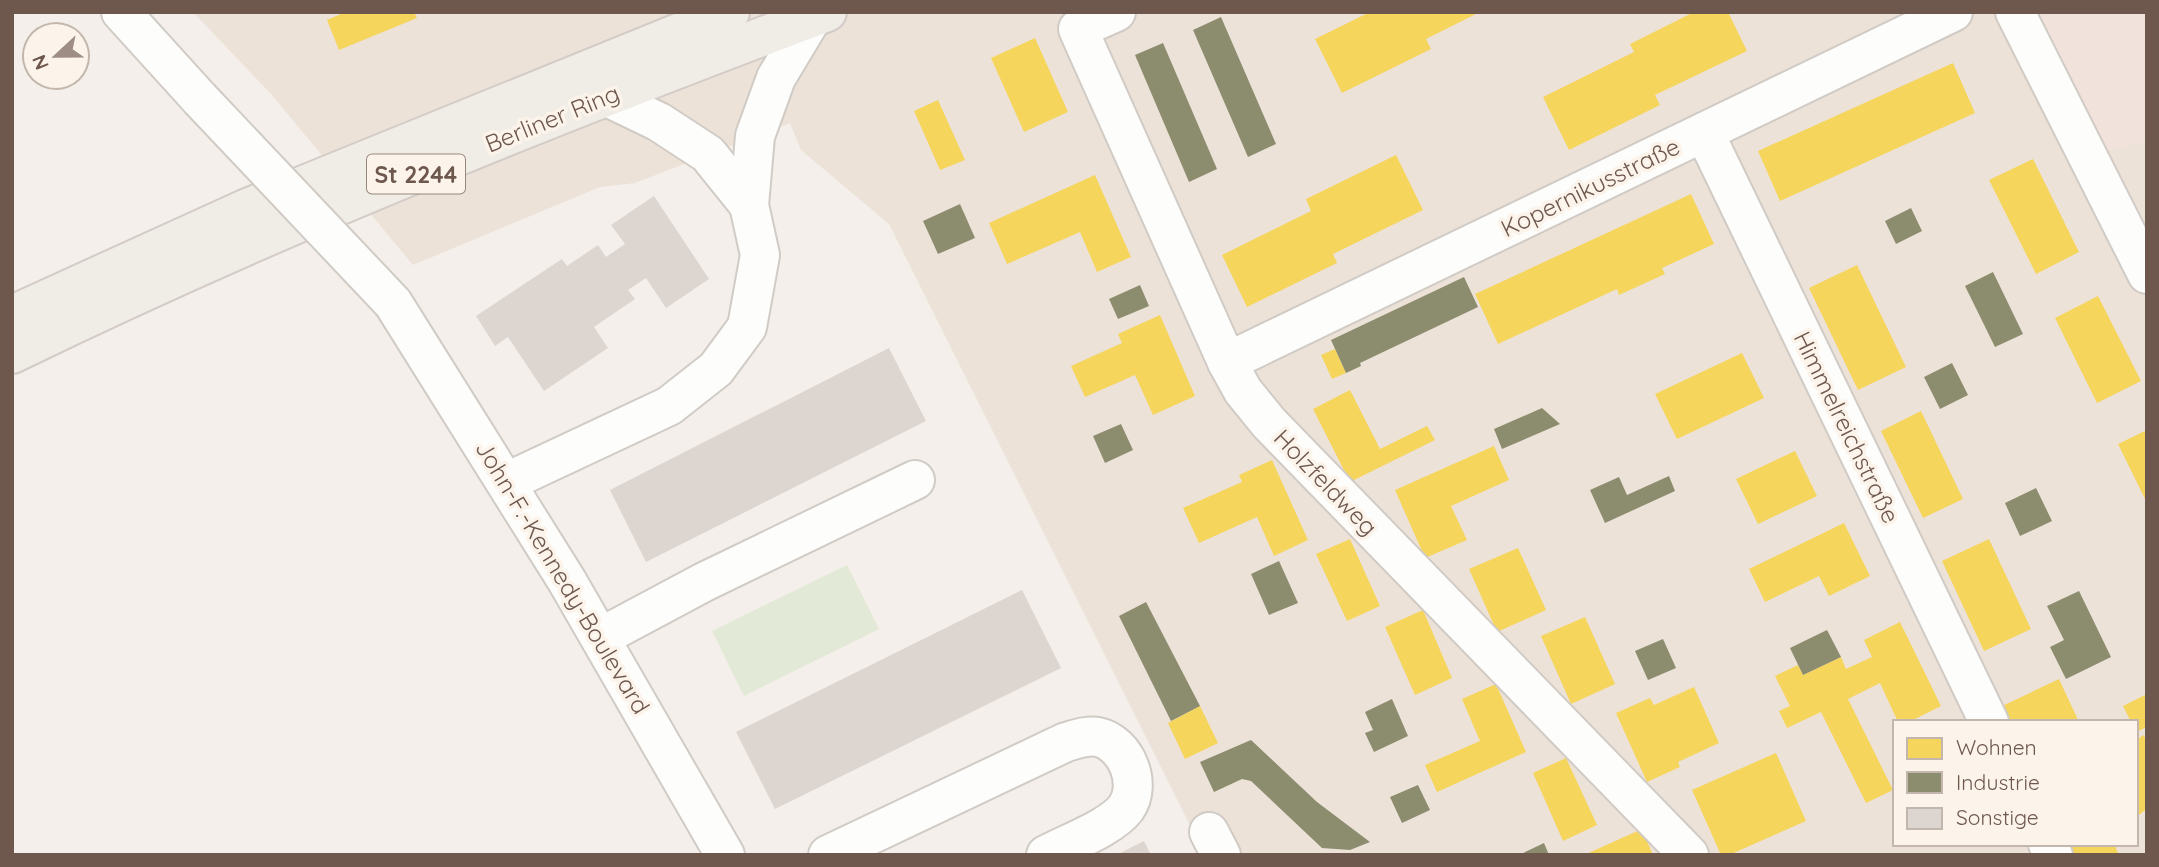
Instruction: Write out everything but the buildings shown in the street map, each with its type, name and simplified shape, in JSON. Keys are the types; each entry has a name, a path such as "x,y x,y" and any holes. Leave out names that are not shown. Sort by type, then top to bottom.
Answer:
{"main road":[{"name":"Berliner Ring","path":"12,315 245,209 730,12"},
{"name":"Berliner Ring","path":"12,354 260,238 605,96 819,15"}],"street":[{"name":"John-F.-Kennedy-Boulevard","path":"121,12 393,303 507,482 601,638 725,855"},
{"name":"Holzfeldweg","path":"1116,12 1078,29 1227,362 1243,391 1269,423 1689,855"},
{"name":"Kopernikusstraße","path":"1227,362 1953,12"},
{"path":"2015,12 2147,274"},
{"path":"507,482 669,407 716,369 747,327 760,255 749,205 755,136 776,78 819,15"},
{"path":"605,96 659,122 708,154 749,205"},
{"name":"Himmelreichstraße","path":"1704,132 1988,720"},
{"path":"601,638 704,582 915,480"},
{"path":"828,855 1066,743 1082,737 1099,737 1114,744 1133,776 1133,792 1126,808 1103,825 1046,855"}],"shaded area":[{"path":"193,12 2026,12 2136,144 2147,140 2147,855 1205,855 889,224 801,150 790,123 635,183 600,187 413,265 271,94"},
{"path":"2026,12 2147,12 2147,140 2095,153"}],"green space":[{"path":"847,565 879,629 744,696 712,631"}]}
